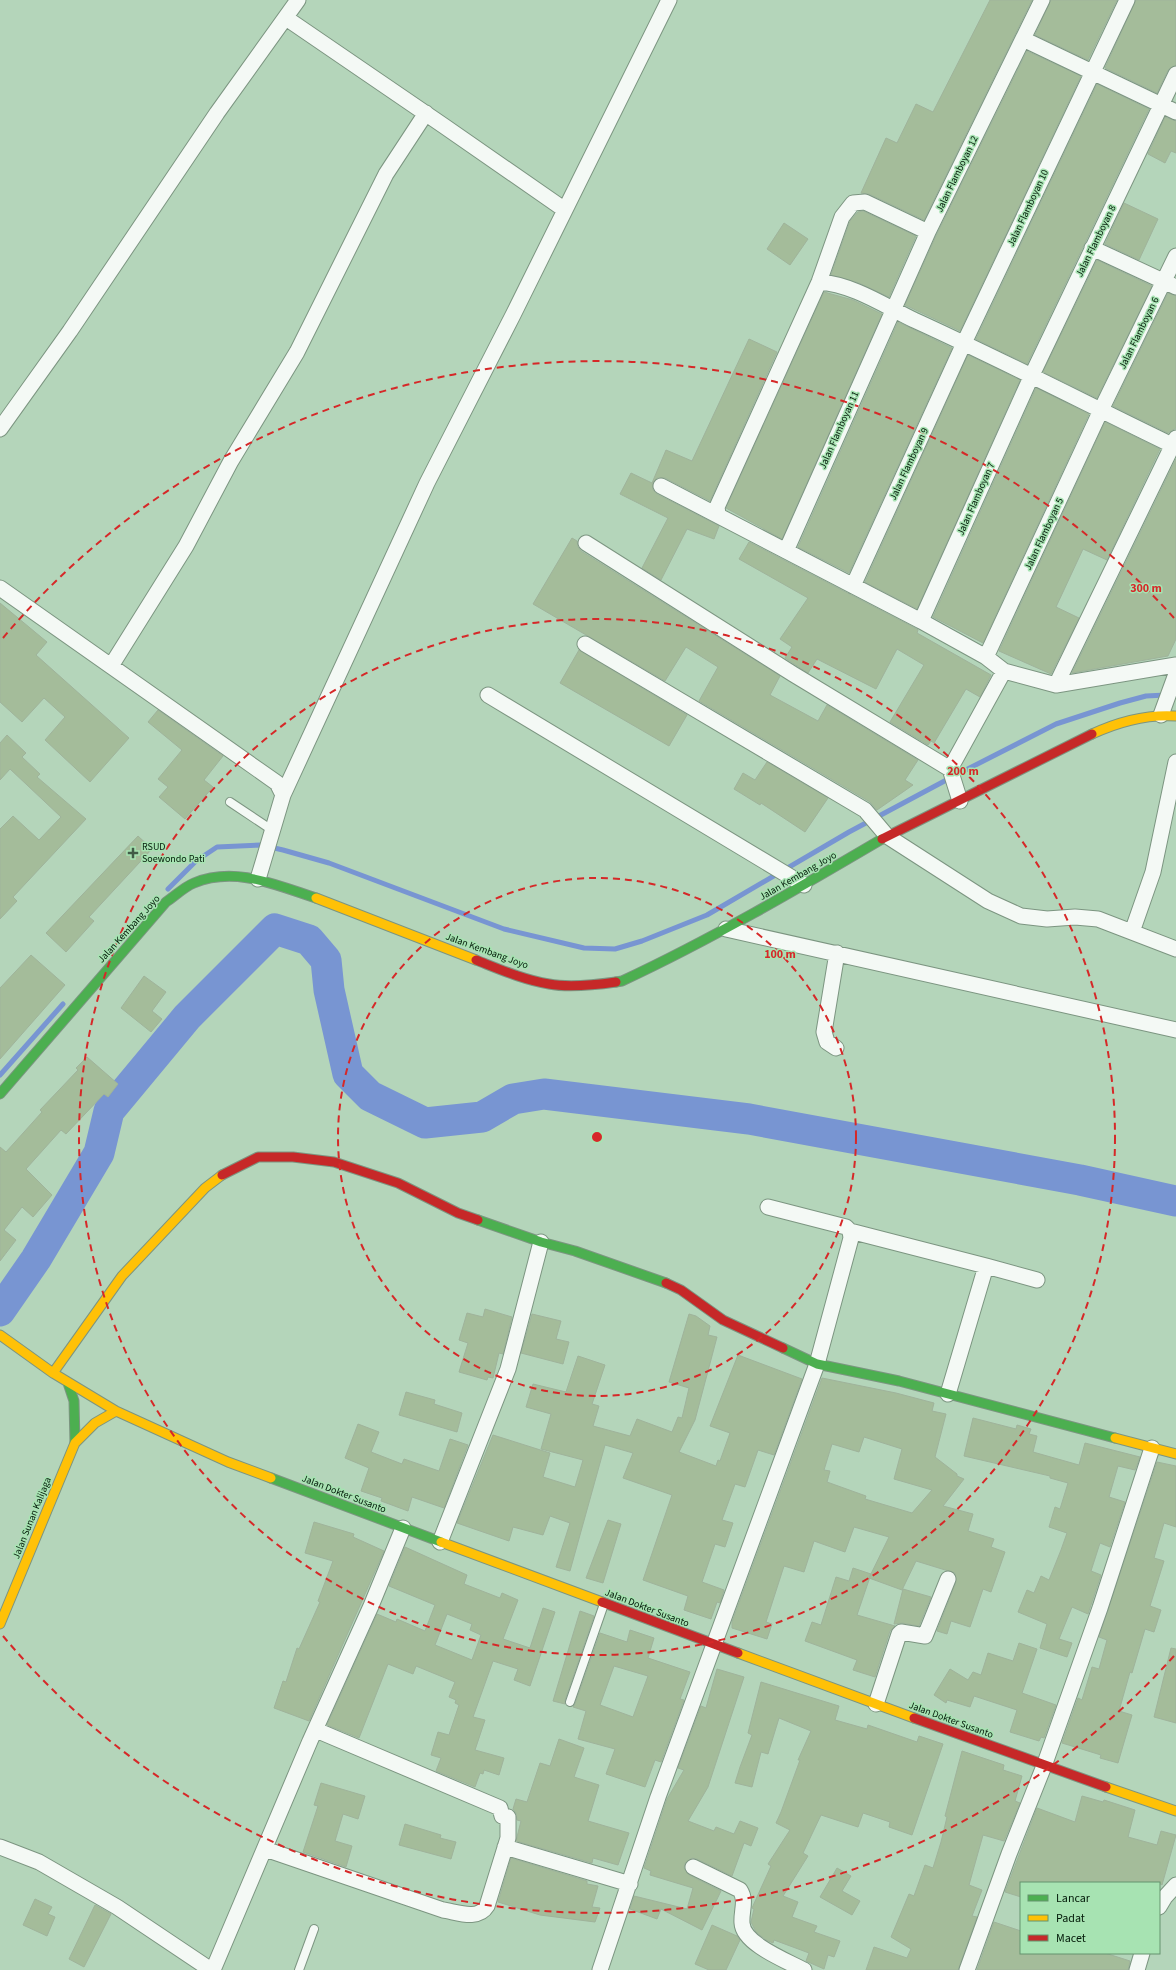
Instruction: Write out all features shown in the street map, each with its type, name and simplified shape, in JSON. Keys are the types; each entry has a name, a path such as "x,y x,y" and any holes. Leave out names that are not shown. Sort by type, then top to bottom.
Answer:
{"main road":[{"name":"Jalan Kembang Joyo","path":"0,1094 166,902 193,883 223,875 258,879 321,900 501,970 549,984 595,985 622,981 726,929 804,886 887,836 1113,724 1169,716"},
{"path":"53,1373 122,1276 205,1188 227,1171 258,1157 293,1157 334,1162 356,1168 398,1183 458,1213 541,1242 575,1251 662,1281 681,1290 723,1320 817,1364 899,1381 1176,1454"},
{"name":"Jalan Dokter Susanto","path":"0,1335 31,1359 116,1411 228,1462 713,1644 1044,1766 1176,1811"},
{"name":"Jalan Sunan Kalijaga","path":"0,1624 75,1443 74,1401 68,1383"},
{"name":"Jalan Sunan Kalijaga","path":"75,1443 95,1424 116,1411"}],"street":[{"path":"0,429 70,332 217,113 298,0"},
{"path":"258,879 283,795 427,483 669,0"},
{"name":"Jalan Flamboyan 12","path":"892,310 928,232 1042,0"},
{"name":"Jalan Flamboyan 10","path":"964,343 1127,0"},
{"path":"286,18 565,210"},
{"path":"1023,39 1176,112"},
{"name":"Jalan Flamboyan 8","path":"1032,377 1176,74"},
{"path":"110,666 186,546 231,461 297,352 386,174 426,113"},
{"path":"720,517 717,507 819,282 842,217 853,203 865,202 928,232"},
{"path":"1092,248 1170,284"},
{"name":"Jalan Flamboyan 6","path":"1101,410 1170,284 1176,256"},
{"path":"819,282 825,282 852,290 1101,410 1175,443 1056,685"},
{"name":"Jalan Flamboyan 11","path":"786,551 892,310"},
{"name":"Jalan Flamboyan 9","path":"853,586 964,343"},
{"name":"Jalan Flamboyan 7","path":"921,622 1032,377"},
{"name":"Jalan Flamboyan 5","path":"986,657 1101,410"},
{"path":"661,486 986,657 1004,671 1056,685 1176,665"},
{"path":"586,542 793,674 950,769 960,801"},
{"path":"0,588 277,782 283,795"},
{"path":"585,644 865,810 887,836 988,901 1021,916 1047,919 1075,917 1098,919 1176,949"},
{"path":"950,769 1004,671"},
{"path":"1169,716 1176,674"},
{"path":"488,695 804,886"},
{"path":"1132,932 1153,872 1176,762"},
{"path":"726,929 1176,1030"},
{"path":"836,1048 827,1042 824,1032 837,954"},
{"path":"768,1207 846,1228 850,1231 1037,1280"},
{"path":"600,1970 658,1797 817,1364 851,1238 850,1231"},
{"path":"440,1542 508,1369 541,1242"},
{"path":"948,1394 986,1266"},
{"path":"967,1970 1009,1854 1044,1766 1100,1608 1152,1448"},
{"path":"0,1847 39,1862 117,1907 212,1970 371,1606 403,1528"},
{"path":"876,1704 899,1634 901,1632 925,1636 948,1579"},
{"path":"265,1848 443,1910 472,1915 484,1911 487,1906 505,1847 509,1822 508,1817 502,1816 500,1808 316,1730"},
{"path":"505,1847 630,1884"},
{"path":"693,1867 740,1890 744,1897 742,1924 748,1937 752,1941 804,1970"},
{"path":"1160,1905 1165,1897 1176,1885"},
{"path":"1137,1970 1142,1954"}],"lane":[{"path":"230,802 272,830"},
{"path":"570,1702 604,1603"},
{"path":"299,1970 314,1929"}],"building":[{"path":"990,0 1032,0 924,220 869,194 861,193 886,138 897,143 916,104 933,112"},
{"path":"1051,0 1117,0 1088,60 1035,35"},
{"path":"1136,0 1176,0 1176,65 1168,70 1157,93 1105,68"},
{"path":"1027,51 1081,76 960,331 905,305 936,236"},
{"path":"1097,84 1149,109 1027,364 976,339"},
{"path":"1165,117 1176,121 1176,153 1171,151 1165,163 1148,154"},
{"path":"1124,203 1158,219 1139,260 1105,244"},
{"path":"863,211 916,236 889,297 859,283 831,275 850,221 858,212"},
{"path":"784,223 808,239 790,265 767,249"},
{"path":"1097,260 1152,286 1097,398 1043,372"},
{"path":"824,292 853,300 882,314 782,539 726,508"},
{"path":"1168,293 1176,296 1176,428 1168,433 1113,406"},
{"path":"898,322 952,348 849,573 798,547"},
{"path":"749,339 777,352 710,501 665,478 657,478 653,482 653,490 657,494 719,526 714,539 687,529 661,580 642,568 668,518 620,494 631,473 652,483 666,450 692,461"},
{"path":"968,355 1020,380 917,609 865,582"},
{"path":"1036,388 1089,414 983,643 933,617"},
{"path":"1105,422 1160,449 1107,560 1083,549 1056,607 1079,618 1051,674 999,651"},
{"path":"1176,459 1176,639 1168,656 1072,673"},
{"path":"572,538 577,541 578,547 581,551 780,676 770,695 818,721 827,705 918,760 905,780 913,785 877,810 870,802 699,701 718,667 686,647 665,681 533,604"},
{"path":"749,542 917,629 917,633 991,675 980,697 966,689 934,743 931,741 928,745 890,722 924,665 897,649 876,689 817,659 808,673 785,658 792,647 780,639 808,598 739,559"},
{"path":"0,603 47,642 36,655 129,738 90,782 45,740 65,717 44,698 22,722 0,702"},
{"path":"579,650 687,715 669,746 560,683"},
{"path":"158,710 223,756 204,780 213,787 185,819 159,797 168,787 158,779 182,750 148,722"},
{"path":"7,735 26,753 22,757 40,774 37,777 86,819 13,897 17,901 0,919 0,829 13,816 39,840 61,817 10,769 0,780 0,743"},
{"path":"767,762 828,798 805,832 761,803 760,805 734,789 743,773 755,780"},
{"path":"138,836 152,849 89,917 94,921 66,952 46,933"},
{"path":"31,955 65,985 0,1059 0,988"},
{"path":"144,976 166,992 152,1011 162,1019 151,1032 121,1008"},
{"path":"87,1057 118,1084 108,1097 104,1094 66,1134 61,1130 26,1169 52,1195 33,1217 22,1207 4,1230 16,1240 0,1261 0,1147 6,1152 42,1112 40,1110 78,1070 76,1068"},
{"path":"485,1309 512,1317 503,1354 499,1353 493,1378 488,1377 487,1380 459,1372 468,1343 459,1340 467,1313 483,1317"},
{"path":"532,1314 561,1321 556,1339 569,1342 563,1364 521,1353"},
{"path":"689,1314 696,1316 710,1326 708,1335 717,1337 695,1420 679,1452 716,1466 718,1460 720,1461 730,1433 710,1426 738,1355 802,1379 774,1455 758,1450 745,1487 735,1484 722,1520 733,1523 725,1547 715,1544 702,1582 724,1590 720,1603 717,1602 711,1619 684,1610 688,1596 643,1580 672,1495 623,1478 633,1453 605,1445 570,1571 556,1567 570,1523 550,1516 543,1535 513,1527 509,1541 457,1523 493,1435 550,1453 543,1477 575,1487 583,1460 541,1449 551,1414 526,1407 533,1384 566,1392 578,1356 605,1365 592,1404 599,1406 593,1426 630,1436 637,1419 672,1432 678,1417 682,1418 689,1388 669,1382"},
{"path":"822,1378 896,1393 934,1403 932,1411 946,1414 935,1457 957,1474 957,1476 964,1479 943,1506 973,1514 968,1531 994,1539 991,1547 1005,1552 991,1592 983,1589 970,1627 951,1621 947,1634 937,1631 956,1582 955,1573 916,1561 902,1590 869,1578 889,1537 854,1527 845,1552 814,1541 804,1572 784,1566 766,1622 772,1624 767,1639 732,1628 732,1622","holes":["864,1437 902,1449 894,1479 932,1490 912,1513 865,1499 866,1496 827,1482 830,1471 824,1470 832,1444 859,1452"]},
{"path":"406,1392 435,1400 434,1404 462,1413 457,1432 399,1415"},
{"path":"973,1418 1016,1429 1017,1425 1031,1429 1029,1434 1037,1436 1033,1452 1079,1465 1085,1443 1140,1457 1135,1470 1118,1466 1109,1497 1125,1502 1110,1547 1100,1543 1091,1571 1101,1575 1088,1614 1072,1607 1059,1639 1072,1643 1067,1657 1040,1648 1047,1624 1018,1612 1027,1590 1034,1593 1041,1576 1049,1580 1061,1550 1067,1533 1049,1527 1055,1507 1060,1509 1068,1483 1050,1478 1050,1476 964,1456"},
{"path":"358,1424 379,1432 371,1452 402,1464 404,1459 439,1471 450,1439 468,1445 444,1508 412,1497 408,1511 381,1501 382,1498 361,1491 369,1468 345,1458"},
{"path":"1157,1462 1176,1466 1176,1527 1164,1523 1154,1558 1164,1561 1150,1606 1161,1610 1154,1632 1145,1629 1132,1673 1130,1672 1119,1711 1132,1715 1118,1763 1100,1758 1101,1755 1062,1743 1078,1698 1082,1700 1092,1667 1099,1669 1107,1640 1099,1637"},
{"path":"608,1520 621,1524 603,1583 586,1578"},
{"path":"314,1522 354,1534 353,1537 384,1551 309,1721 274,1708 283,1681 286,1682 297,1648 299,1649 320,1602 318,1601 333,1561 305,1553"},
{"path":"405,1547 467,1575 464,1584 500,1598 502,1593 518,1600 503,1639 530,1648 543,1608 555,1612 530,1686 514,1680 518,1669 493,1661 473,1717 485,1720 475,1750 504,1758 499,1775 484,1770 483,1774 480,1773 475,1787 436,1771 441,1758 431,1755 438,1732 449,1735 459,1705 455,1703 456,1700 449,1697 455,1682 416,1666 413,1674 388,1664 359,1738 327,1725 377,1614 396,1622 397,1619 425,1631 435,1605 389,1586","holes":["447,1614 472,1624 470,1630 481,1635 472,1660 435,1645"]},
{"path":"853,1568 871,1574 857,1615 895,1626 890,1631 875,1677 853,1670 857,1660 805,1641 812,1622 821,1625 836,1577 849,1581"},
{"path":"903,1589 931,1597 919,1626 902,1623 894,1624"},
{"path":"580,1611 594,1616 565,1700 565,1704 553,1701"},
{"path":"630,1630 654,1638 648,1658 690,1672 680,1699 684,1700 661,1762 655,1760 645,1787 606,1774 615,1749 578,1739 586,1711 573,1707 600,1633 627,1642","holes":["614,1666 648,1676 633,1717 600,1705"]},
{"path":"1019,1643 1037,1649 1022,1693 1056,1705 1044,1738 1041,1737 1039,1741 1010,1732 1017,1710 974,1696 970,1707 947,1700 946,1703 934,1695 950,1669 968,1680 973,1672 981,1675 988,1653 1013,1661"},
{"path":"1171,1648 1176,1649 1176,1723 1154,1717"},
{"path":"717,1669 744,1677 708,1787 688,1821 714,1831 716,1827 734,1834 740,1821 758,1828 751,1846 744,1843 732,1876 697,1859 692,1858 685,1863 684,1868 689,1875 721,1891 702,1930 661,1909 657,1919 630,1909 634,1896 687,1909 693,1888 650,1875 651,1871 644,1868 667,1799 684,1770 678,1768 701,1706 706,1708"},
{"path":"761,1682 839,1706 835,1720 867,1729 868,1725 917,1742 919,1736 943,1744 912,1835 889,1827 890,1822 863,1813 858,1827 821,1815 803,1853 808,1856 783,1896 798,1902 792,1917 817,1926 814,1932 840,1941 834,1957 828,1955 824,1969 806,1961 809,1953 774,1940 773,1943 766,1940 756,1932 751,1922 754,1909 752,1908 771,1866 768,1864 790,1830 776,1823 800,1760 798,1760 811,1731 779,1718 768,1754 761,1752 752,1787 735,1783 752,1735 748,1733"},
{"path":"559,1739 584,1748 574,1777 599,1785 588,1821 629,1833 618,1865 593,1858 592,1863 516,1841 521,1821 517,1820 516,1813 513,1809 516,1799 527,1802 540,1763 550,1766"},
{"path":"962,1751 1004,1765 1003,1770 1022,1776 1015,1801 1020,1803 1004,1841 983,1835 969,1885 982,1890 972,1916 977,1917 958,1970 866,1970 874,1947 907,1958 911,1949 891,1937 909,1894 914,1896 925,1865 933,1868 941,1842 947,1817 945,1816"},
{"path":"321,1783 365,1796 358,1819 343,1814 335,1841 352,1846 346,1867 303,1852 318,1806 314,1805"},
{"path":"1082,1796 1103,1802 1104,1800 1135,1810 1128,1837 1157,1845 1161,1831 1176,1835 1162,1885 1160,1882 1020,1882 1020,1897 1005,1892 1037,1808 1075,1822"},
{"path":"405,1824 441,1835 440,1838 456,1842 451,1859 399,1845"},
{"path":"511,1858 587,1881 587,1884 598,1886 592,1907 600,1908 595,1922 540,1915 498,1902"},
{"path":"837,1868 851,1876 842,1891 860,1901 852,1915 820,1897"},
{"path":"35,1899 52,1907 48,1914 55,1917 47,1936 23,1925"},
{"path":"95,1905 111,1914 84,1967 69,1959"},
{"path":"994,1922 1020,1931 1020,1954 1108,1954 1130,1961 1128,1970 977,1970"},
{"path":"712,1925 737,1936 740,1940 726,1970 709,1970 695,1964"}],"waterway":[{"path":"168,889 196,861 217,847 261,845 329,863 504,929 584,948 615,949 642,941 707,915 849,832 1056,724 1146,696 1166,695"},
{"path":"0,1311 36,1259 99,1153 109,1111 187,1017 275,929 309,940 326,960 329,990 348,1074 370,1096 425,1123 482,1117 513,1099 544,1094 749,1119 1080,1180 1176,1201"},
{"path":"0,1075 63,1004"}],"traffic: fast":[{"path":"616,982 622,981 656,965 721,931 882,839"},
{"path":"0,1094 166,902 187,887 209,878 225,876 240,877 271,883 316,898"},
{"path":"478,1220 541,1242 575,1251 666,1283"},
{"path":"783,1348 817,1364 899,1381 1115,1438"},
{"path":"68,1383 74,1401 75,1443"},
{"path":"271,1478 441,1542"}],"traffic: slow":[{"path":"1092,734 1133,720 1154,716 1176,716"},
{"path":"316,898 476,960"},
{"path":"53,1373 122,1276 205,1188 222,1175"},
{"path":"0,1335 53,1373 116,1411 228,1462 271,1478"},
{"path":"0,1624 75,1443 95,1423 116,1411"},
{"path":"1115,1438 1176,1454"},
{"path":"441,1542 602,1602"},
{"path":"738,1653 914,1718"},
{"path":"1106,1787 1176,1811"}],"traffic: jam":[{"path":"882,839 1092,734"},
{"path":"476,960 521,977 549,984 574,986 616,982"},
{"path":"222,1175 258,1157 293,1157 334,1162 398,1183 458,1213 478,1220"},
{"path":"666,1283 681,1290 723,1320 783,1348"},
{"path":"602,1602 738,1653"},
{"path":"914,1718 1106,1787"}],"place":[{"name":"RSUD Soewondo Pati","path":"133,853"}]}
